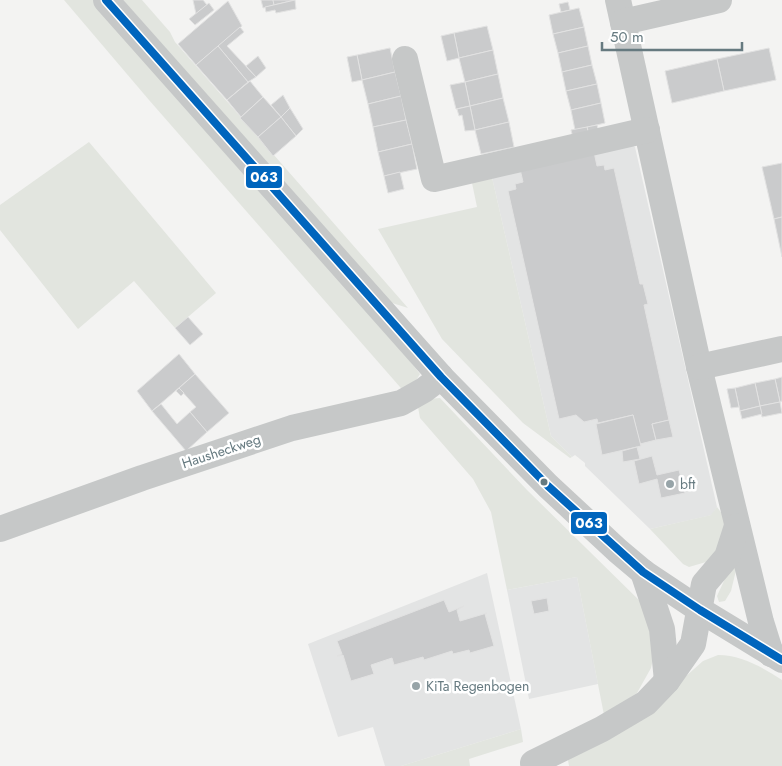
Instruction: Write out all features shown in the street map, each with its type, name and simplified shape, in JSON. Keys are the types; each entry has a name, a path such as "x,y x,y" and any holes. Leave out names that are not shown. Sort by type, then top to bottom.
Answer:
{"street":[{"path":"106,0 440,377 548,486 643,572 776,657"},
{"path":"719,0 620,11 699,367 737,526 761,622 776,657"},
{"path":"405,59 434,179 647,130"},
{"path":"699,367 782,349"},
{"name":"Hausheckweg","path":"0,529 142,478 292,428 401,403 424,390 440,377"},
{"path":"534,764 602,729 646,703 667,681 693,644 704,584 727,557 737,526"},
{"path":"643,572 662,629 667,681"}],"shaded area":[{"path":"64,0 96,0 403,352 420,374 407,395 149,100"},
{"path":"123,0 142,0 170,32 175,42 408,308 389,302"},
{"path":"89,142 216,293 175,328 134,281 78,329 0,230 0,205"},
{"path":"628,143 635,147 717,507 712,515 650,529 585,466 585,463 575,455 572,457 551,436 491,173"},
{"path":"491,173 551,436 572,457 570,458 523,423 442,339 378,229 477,207 472,183"},
{"path":"440,398 527,490 644,605 656,645 651,668 637,693 604,715 577,577 507,590 491,512 473,479 420,418 418,407 428,399"},
{"path":"717,507 723,515 725,528 717,554 706,562 689,567 683,564 650,529 711,515"},
{"path":"735,557 739,558 731,591 725,601 719,602 717,596"},
{"name":"KiTa Regenbogen","path":"487,573 521,729 401,766 385,766 373,727 338,737 308,644"},
{"path":"577,577 598,684 529,699 507,590"},
{"path":"718,655 743,659 782,680 782,766 569,766 568,760 648,710 703,661"},
{"path":"521,729 523,742 469,759 470,766 401,766"}],"building":[{"path":"193,0 203,0 207,5 196,14"},
{"path":"261,0 273,0 274,5 263,8"},
{"path":"273,0 295,0 274,5"},
{"path":"295,0 296,9 276,13 275,10 266,12 265,7"},
{"path":"228,1 242,26 196,65 178,44"},
{"path":"568,2 570,10 561,12 559,4"},
{"path":"209,3 214,10 195,25 189,19"},
{"path":"579,8 584,27 553,34 549,15"},
{"path":"487,26 493,50 459,58 454,33"},
{"path":"240,27 244,32 227,46 256,77 248,82 218,46"},
{"path":"584,27 588,46 558,53 553,34"},
{"path":"454,33 459,58 447,61 441,36"},
{"path":"218,46 248,82 227,100 196,65"},
{"path":"588,46 592,65 562,72 558,53"},
{"path":"390,48 395,72 362,80 357,55"},
{"path":"769,48 776,80 724,91 717,59"},
{"path":"493,50 498,74 465,82 459,58"},
{"path":"357,55 362,80 352,82 347,57"},
{"path":"258,56 266,68 256,77 246,66"},
{"path":"717,59 724,91 672,103 665,71"},
{"path":"592,65 597,84 566,91 562,72"},
{"path":"395,72 401,96 368,104 362,80"},
{"path":"498,74 503,98 470,106 465,82"},
{"path":"250,81 263,97 241,117 227,100"},
{"path":"465,82 470,106 456,109 450,85"},
{"path":"597,84 601,103 571,110 566,91"},
{"path":"283,95 290,108 281,117 271,105"},
{"path":"401,96 406,120 373,127 368,104"},
{"path":"263,97 281,117 258,137 240,118"},
{"path":"503,98 509,122 475,130 470,106"},
{"path":"601,103 605,123 575,130 571,110"},
{"path":"470,106 475,130 465,131 462,115 459,116 457,109"},
{"path":"290,108 303,129 296,136 281,117"},
{"path":"281,117 296,136 273,156 258,137"},
{"path":"406,120 412,144 378,152 373,127"},
{"path":"509,122 514,147 481,154 475,130"},
{"path":"597,125 599,133 589,135 587,127"},
{"path":"587,127 589,135 573,138 571,130"},
{"path":"412,144 417,169 384,176 378,152"},
{"path":"594,152 597,166 604,165 605,170 614,168 640,284 643,284 648,304 644,305 669,420 652,424 656,440 640,444 633,415 598,423 597,419 584,422 576,415 559,419 508,191 516,189 515,184 523,182 520,169"},
{"path":"782,163 782,217 774,219 762,167"},
{"path":"400,172 404,189 388,193 384,176"},
{"path":"782,217 782,257 774,219"},
{"path":"188,317 203,334 190,345 175,328"},
{"path":"179,354 195,374 152,411 137,391"},
{"path":"195,374 229,413 207,432 190,412 196,407 179,388"},
{"path":"782,377 782,401 780,402 775,379"},
{"path":"775,379 780,402 760,406 755,383"},
{"path":"755,383 760,406 740,411 735,388"},
{"path":"179,388 184,393 181,396 176,391"},
{"path":"735,388 739,407 731,408 727,389"},
{"path":"780,402 782,413 762,417 760,406"},
{"path":"161,404 177,424 190,412 207,432 186,451 152,411"},
{"path":"760,406 762,414 742,419 740,411"},
{"path":"633,415 641,446 602,455 596,424"},
{"path":"669,420 673,437 656,440 652,424"},
{"path":"637,447 640,459 623,462 622,451"},
{"path":"652,456 657,475 679,470 685,493 661,498 657,479 639,484 634,461"},
{"path":"547,598 549,611 534,614 531,601"},
{"path":"444,600 449,612 464,606 457,610 460,621 487,613 485,614 494,646 470,653 469,650 453,654 452,651 424,660 423,657 394,665 392,658 371,665 374,674 351,681 343,655 337,656 342,654 337,641"}],"transit line":[{"name":"063","path":"106,0 441,377 548,486 643,572 700,610 782,660"}],"place":[{"name":"bft","path":"670,484"},
{"name":"KiTa Regenbogen","path":"416,686"}]}
